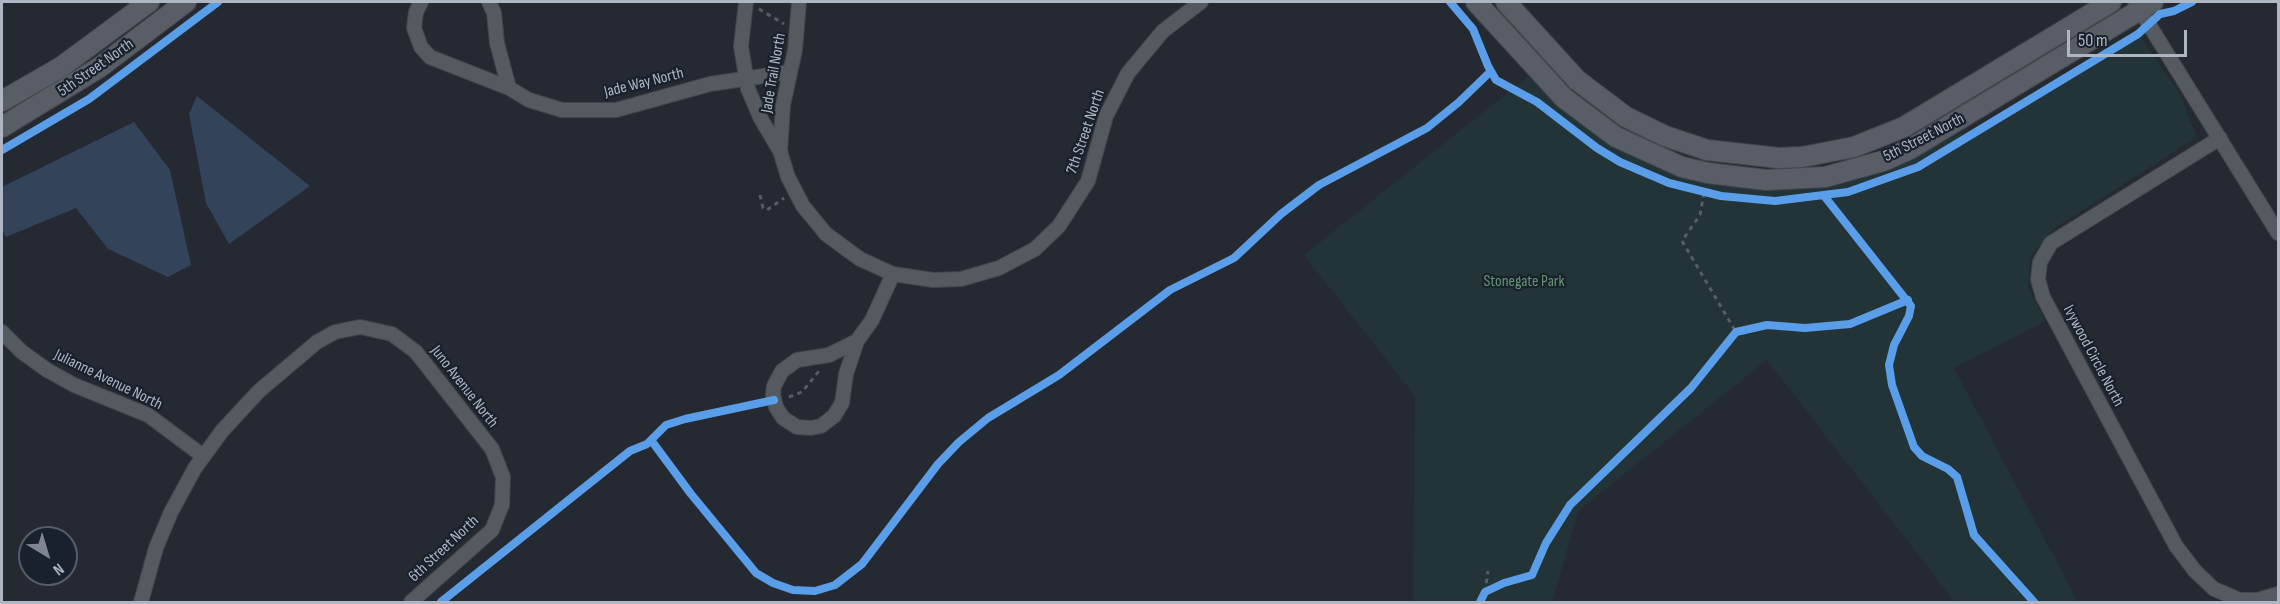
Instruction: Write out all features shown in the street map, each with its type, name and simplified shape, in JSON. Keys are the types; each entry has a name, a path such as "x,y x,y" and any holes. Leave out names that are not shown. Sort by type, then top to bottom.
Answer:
{"street":[{"name":"5th Street North","path":"2,101 61,67 149,2"},
{"name":"5th Street North","path":"2,127 63,92 100,67 186,2"},
{"name":"Jade Way North","path":"421,2 416,12 414,28 418,43 427,54 442,63 509,88 544,106 594,112 626,108 699,86 790,72"},
{"path":"489,2 494,13 497,43 509,88"},
{"name":"Jade Trail North","path":"780,150 784,99 800,2"},
{"name":"7th Street North","path":"893,274 923,280 971,277 1007,265 1043,242 1066,218 1084,190 1094,164 1106,116 1128,73 1163,31 1201,2"},
{"name":"5th Street North","path":"1476,2 1564,98 1616,137 1682,167 1718,175 1766,180 1825,177 1864,167 1910,149 2143,4"},
{"name":"5th Street North","path":"1506,2 1577,80 1626,117 1665,136 1707,150 1731,155 1779,158 1820,154 1854,147 1904,127 2110,2"},
{"name":"Jade Trail North","path":"751,4 741,46 746,78 756,110 780,150 796,195 816,224 849,252 893,274"},
{"path":"2143,4 2278,233"},
{"name":"Ivywood Circle North","path":"2220,138 2051,243 2040,262 2038,279 2043,297 2171,536 2195,571 2214,589 2240,600 2258,600 2278,594"},
{"path":"858,341 830,355 797,360 782,371 773,391 776,407 783,418 797,427 811,428 821,426 834,416 842,403 846,374 858,341 872,320 893,274"},
{"name":"Juno Avenue North","path":"203,456 259,391 317,342 341,330 360,327 381,330 402,340 420,356 496,455 504,484 498,519"},
{"name":"Julianne Avenue North","path":"2,332 22,352 47,370 74,385 148,415 203,456"},
{"path":"141,603 163,529 203,456"},
{"name":"6th Street North","path":"411,603 483,540 498,519"}],"path":[{"path":"751,4 789,27"},
{"path":"1705,193 1700,215 1682,241 1736,332"},
{"path":"760,195 762,206 767,210 786,197"},
{"path":"1728,341 1736,332 1746,330"},
{"path":"783,399 802,392 824,365"},
{"path":"1480,603 1485,592 1488,570"},
{"path":"1485,592 1494,588"}],"green space":[{"name":"Stonegate Park","path":"2138,34 2178,91 2197,137 2053,229 2030,258 2028,287 2045,321 1954,368 2078,602 1955,602 1767,360 1578,511 1552,602 1413,602 1415,396 1304,255 1530,75 1590,130 1623,151 1703,181 1757,189 1845,181 2008,114"}],"water":[{"path":"197,96 310,186 229,244 206,203 189,114"},
{"path":"134,122 170,170 191,265 168,277 108,249 76,208 6,237 2,230 2,187"}],"cycle path":[{"path":"2,150 89,99 218,2"},
{"path":"1450,2 1473,29 1496,80 1537,102 1597,148 1620,162 1669,183 1721,196 1775,201 1848,192 1918,167 2138,34 2160,14 2174,11 2192,2"},
{"path":"651,440 691,494 756,573 773,583 793,590 815,591 835,585 862,564 938,464 959,442 988,418 1059,375 1170,290 1234,258 1281,214 1319,185 1427,128 1459,102 1490,72"},
{"path":"1825,197 1911,306 1909,316 1894,345 1889,365 1892,385 1914,447 1922,456 1948,469 1957,477 1974,535 2034,602"},
{"path":"1480,602 1485,592 1504,583 1532,575 1546,543 1570,505 1691,388 1736,332 1767,325 1805,328 1850,324 1908,300"},
{"path":"441,602 630,451 647,444 666,425 774,400"}]}
